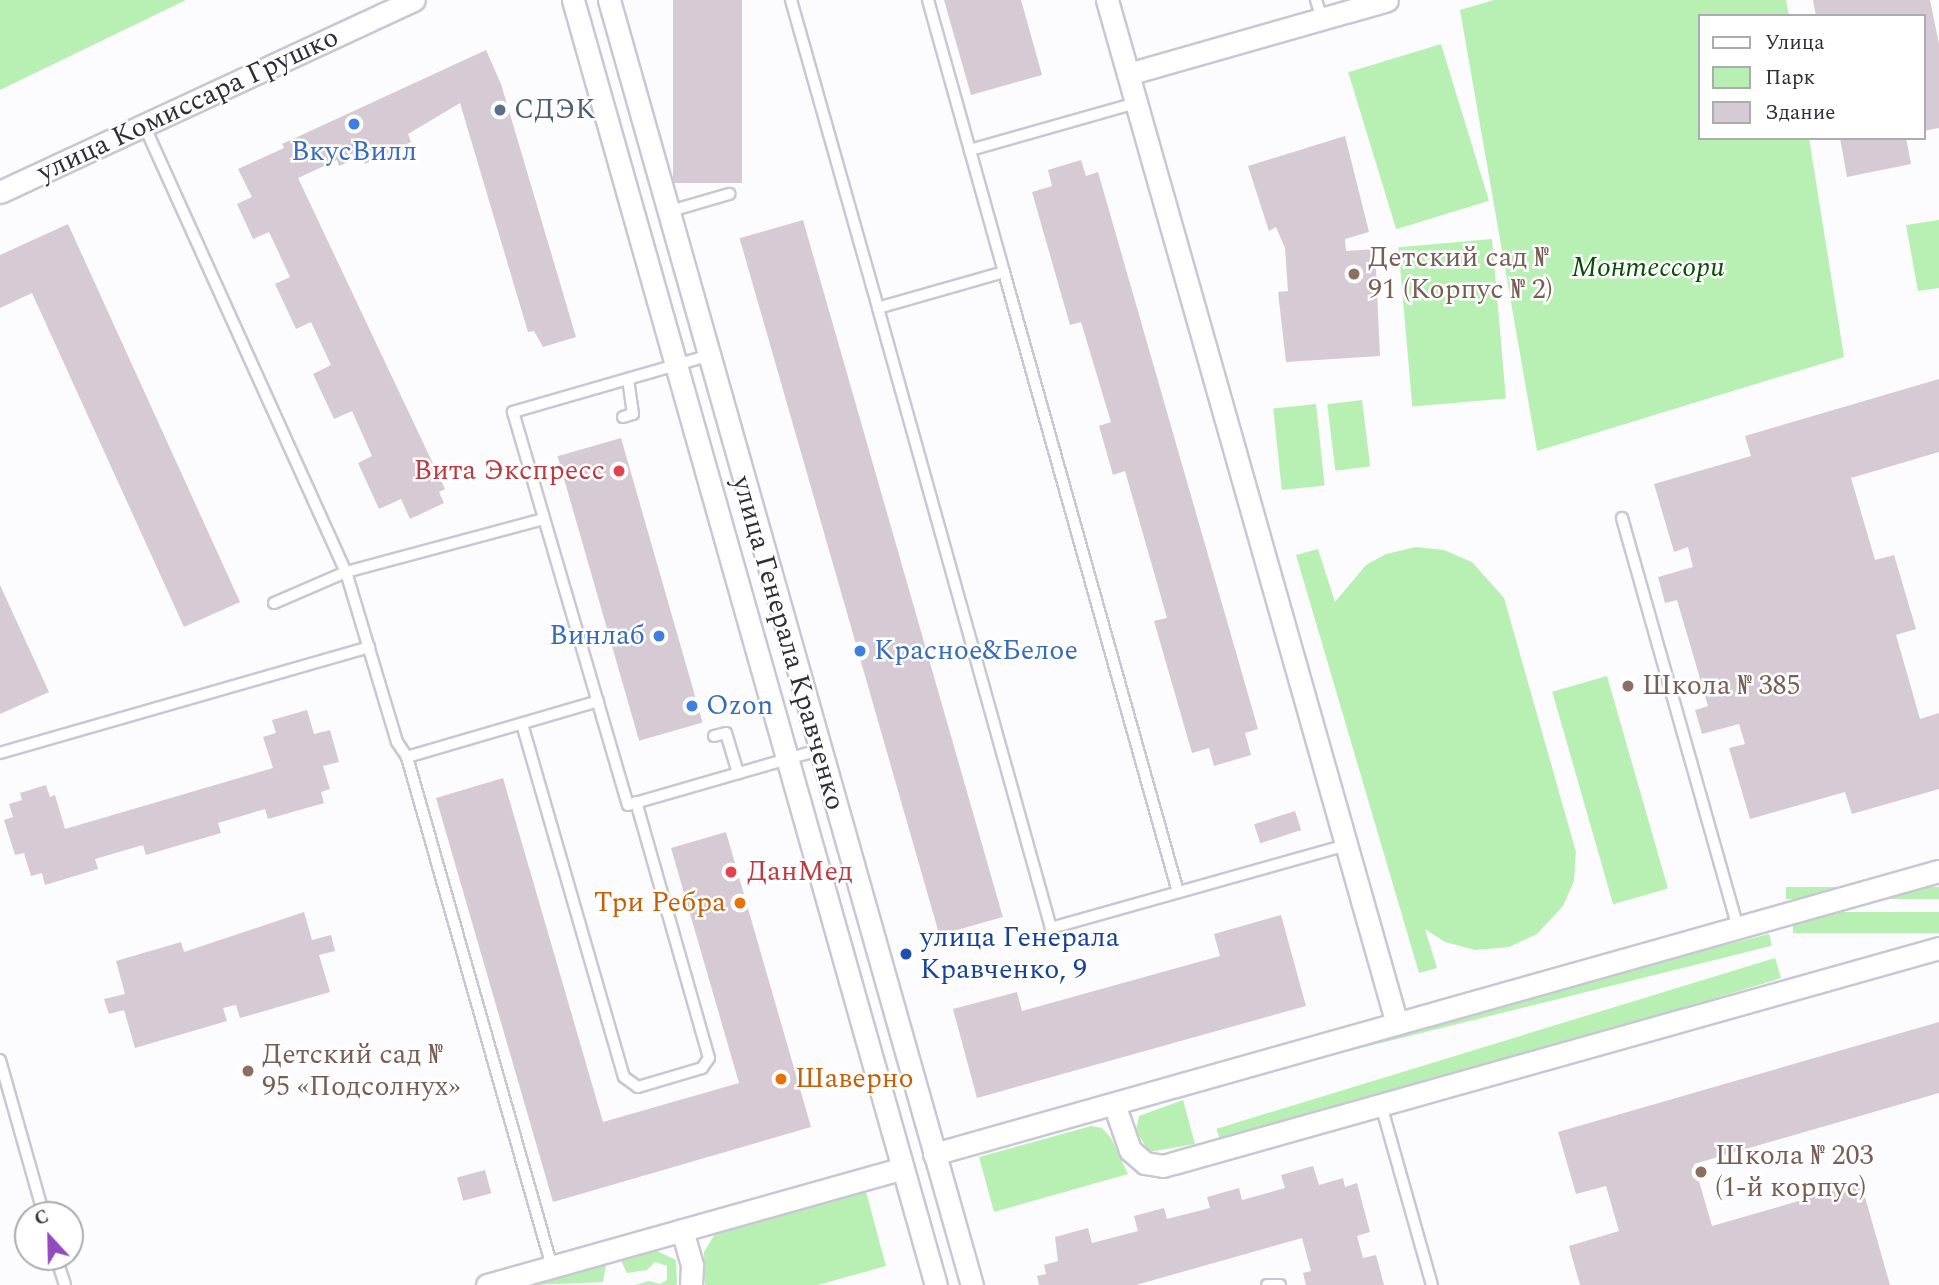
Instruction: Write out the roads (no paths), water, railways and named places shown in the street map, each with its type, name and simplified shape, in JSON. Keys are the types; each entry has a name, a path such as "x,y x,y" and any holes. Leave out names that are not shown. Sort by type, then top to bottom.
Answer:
{"street":[{"name":"улица Комиссара Грушко","path":"0,192 414,0"},
{"name":"улица Генерала Кравченко","path":"573,0 790,758 936,1285"},
{"name":"улица Генерала Кравченко","path":"609,0 818,750 972,1285"},
{"path":"1107,0 1397,1024"},
{"path":"1128,74 1319,9 1387,0"},
{"path":"934,1154 1939,872"},
{"path":"1114,1104 1130,1150 1144,1163 1163,1166 1939,948"},
{"path":"487,1285 902,1168"},
{"path":"682,1230 692,1266 691,1285"}],"lane":[{"path":"791,0 1051,928 1347,845"},
{"path":"928,0 1178,892"},
{"path":"970,150 1136,103"},
{"path":"144,125 346,572 397,742 407,757 552,1267"},
{"path":"667,212 729,194"},
{"path":"878,308 1004,272"},
{"path":"707,356 513,412 628,805 818,750"},
{"path":"624,417 634,414 628,379"},
{"path":"1622,518 1738,928"},
{"path":"274,603 346,572 544,519"},
{"path":"0,753 369,647"},
{"path":"407,757 598,702"},
{"path":"522,724 624,1077 638,1087 702,1068 709,1058 636,802"},
{"path":"714,736 726,733 738,773"},
{"path":"0,1060 40,1201"},
{"path":"1381,1105 1432,1285"},
{"path":"1268,1285 1280,1285"}],"place":[{"name":"СДЭК","path":"500,110"},
{"name":"ВкусВилл","path":"354,124"},
{"name":"Детский сад № 91 (Корпус № 2)","path":"1354,274"},
{"name":"Вита Экспресс","path":"619,471"},
{"name":"Винлаб","path":"659,636"},
{"name":"Красное&Белое","path":"860,651"},
{"name":"Школа № 385","path":"1628,686"},
{"name":"Ozon","path":"692,706"},
{"name":"ДанМед","path":"731,872"},
{"name":"Три Ребра","path":"740,903"},
{"name":"улица Генерала Кравченко, 9","path":"906,954"},
{"name":"Детский сад № 95 «Подсолнух»","path":"248,1071"},
{"name":"Шаверно","path":"781,1079"},
{"name":"Школа № 203 (1-й корпус)","path":"1701,1172"}],"park label":[{"name":"Монтессори","path":"1648,268"}]}
